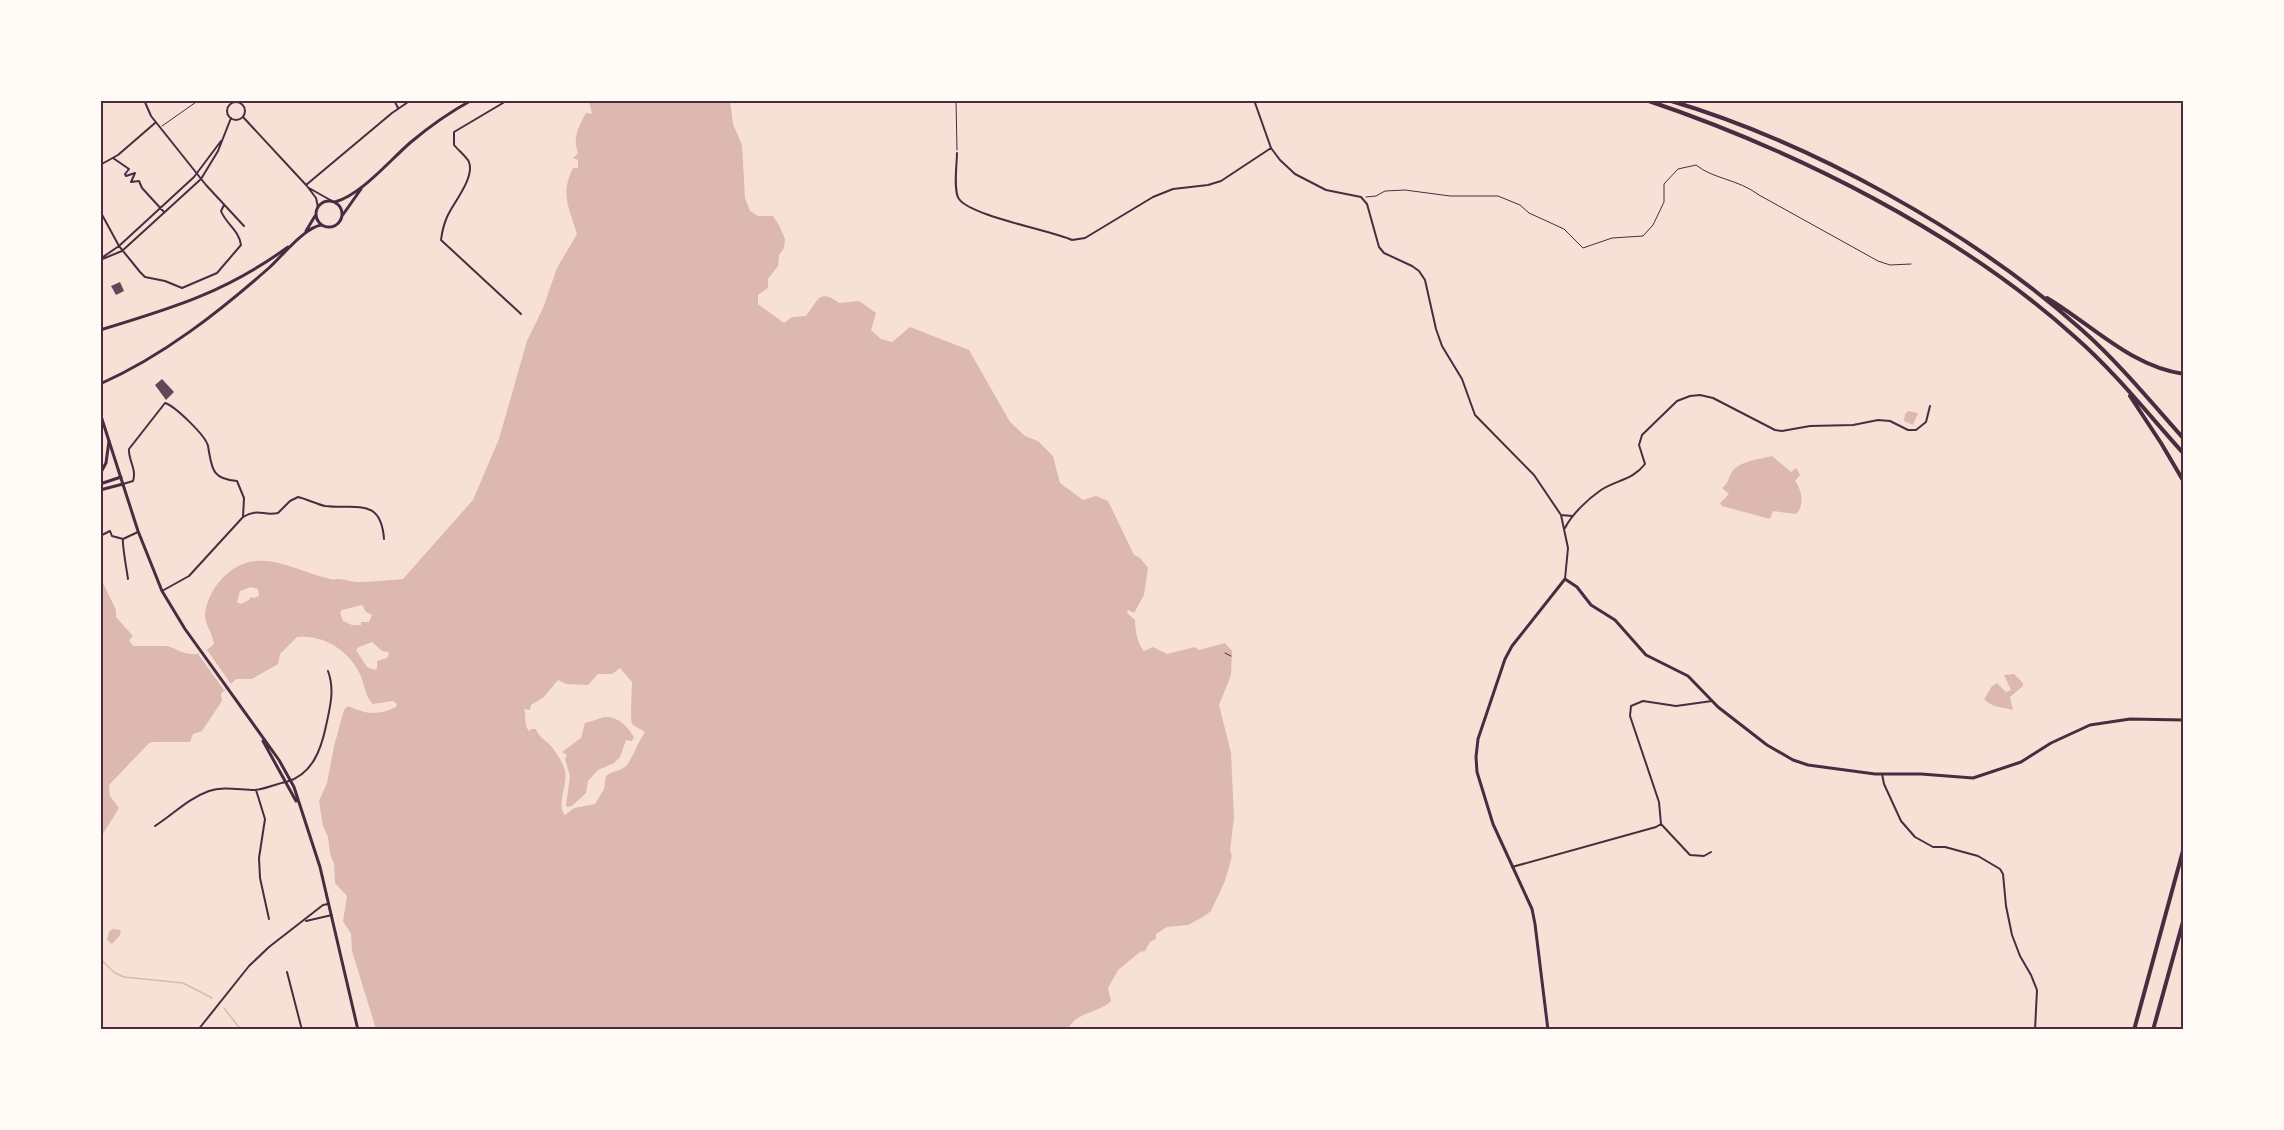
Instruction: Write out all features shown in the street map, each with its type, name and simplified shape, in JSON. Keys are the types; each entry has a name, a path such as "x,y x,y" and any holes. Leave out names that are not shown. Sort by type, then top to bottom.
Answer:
{"highway":[{"path":"1646,100 1715,125 1817,170 1926,230 1979,263 2036,303 2076,338 2121,383 2184,454"},
{"path":"1668,100 1749,128 1820,160 1932,221 2037,292 2071,312 2134,357 2153,367 2184,374"},
{"path":"2037,292 2099,346 2184,439"},
{"path":"2121,383 2184,482"},
{"path":"2134,1029 2184,847"},
{"path":"2153,1029 2184,918"}],"street":[{"path":"144,100 149,114 201,179 244,226"},
{"path":"225,100 230,105"},
{"path":"394,100 398,108"},
{"path":"306,185 398,108 411,100"},
{"path":"318,207 323,202 334,202 348,197 414,140 472,100"},
{"path":"508,100 454,132 454,145 469,160 470,168 464,191 454,202 446,219 441,240 520,315"},
{"path":"1254,100 1271,148 1289,169 1326,190 1361,197 1370,210 1379,247 1384,253 1412,266 1425,279 1442,346 1465,386 1475,415 1534,475 1561,515 1568,548 1565,579 1512,646 1505,659 1478,739 1477,772 1493,824 1532,909 1548,1029"},
{"path":"234,102 242,102 246,111 243,117 239,120 231,118 227,113 230,105 234,102"},
{"path":"243,117 316,198 318,207 316,214 304,234"},
{"path":"100,260 122,251 201,179 218,151 231,118"},
{"path":"100,165 113,158 156,122"},
{"path":"100,260 119,246 198,173 223,138"},
{"path":"957,153 956,193 960,201 978,210 1072,240 1079,240 1153,197 1173,189 1208,185 1221,181 1271,148"},
{"path":"113,158 129,168 125,176 135,173 131,182 138,180 142,188 164,212"},
{"path":"306,185 341,208 342,217"},
{"path":"100,385 159,352 197,326 270,267 304,234 317,225 334,226 364,185"},
{"path":"100,211 122,251 145,277 165,281 182,288 216,273 241,245 237,232 221,211 224,205"},
{"path":"316,214 322,225"},
{"path":"100,330 205,296 249,274 297,241"},
{"path":"1565,528 1572,516 1600,491 1640,471 1645,464 1640,445 1642,435 1683,397 1700,395 1713,398 1768,428 1782,431 1810,426 1853,425 1878,420 1890,421 1908,430 1916,430 1926,422 1930,406"},
{"path":"100,490 132,481 134,477 129,449 165,403 177,411 204,438 208,446 207,454 218,477 237,481 244,498 243,517"},
{"path":"100,413 138,532 162,591 198,648 279,760 297,802 313,843 358,1029"},
{"path":"100,474 106,463 109,441"},
{"path":"100,484 121,477"},
{"path":"162,591 189,576 250,512 278,513 290,501 298,497 325,506 369,508 378,516 384,528 384,539"},
{"path":"1561,515 1572,516"},
{"path":"100,536 110,531 112,536 123,539 138,532"},
{"path":"123,539 122,546 126,556 128,579"},
{"path":"1565,579 1574,584 1591,604 1615,620 1646,656 1688,676 1712,701 1757,738 1793,760 1839,770 1973,778 2020,762 2051,743 2090,725 2130,718 2184,720"},
{"path":"155,826 187,801 210,791 256,790 276,786 310,767 322,744 333,689 328,671"},
{"path":"1711,852 1704,856 1690,855 1661,824 1659,802 1631,722 1631,706 1643,701 1676,706 1712,701"},
{"path":"1882,774 1884,784 1902,821 1915,837 1933,847 1945,847 1978,856 2000,869 2003,874 2012,935 2037,990 2036,1029"},
{"path":"256,790 265,819 260,868 269,919"},
{"path":"1512,867 1661,824"},
{"path":"198,1029 249,966 269,947 323,905 329,903"},
{"path":"303,922 332,915"},
{"path":"287,972 302,1029"}],"lane":[{"path":"161,128 199,100"}],"path":[{"path":"956,100 957,153"},
{"path":"1361,197 1376,196 1385,191 1405,190 1450,196 1498,196 1564,229 1583,248 1612,238 1643,236 1653,225 1664,202 1664,184 1678,169 1696,165 1705,172 1745,185 1785,210 1878,261 1890,265 1911,264"},
{"path":"1225,653 1232,656"}],"shaded area":[{"path":"589,101 730,101 733,124 742,145 745,198 750,211 758,216 773,216 785,239 778,266 768,279 768,288 758,295 758,304 784,323 792,317 806,316 822,297 827,296 839,303 859,301 876,313 871,330 881,339 892,342 910,327 969,350 1010,422 1025,436 1038,441 1053,456 1060,483 1083,500 1096,496 1108,501 1134,555 1140,558 1148,568 1144,595 1134,613 1128,610 1127,613 1135,620 1137,636 1144,651 1153,647 1167,654 1195,647 1199,650 1225,643 1232,651 1231,675 1219,705 1231,753 1234,818 1230,850 1232,856 1225,881 1211,911 1188,925 1167,927 1156,934 1156,939 1150,942 1145,951 1140,952 1118,970 1108,988 1111,1001 1076,1019 1068,1029 376,1029 352,951 351,934 343,921 347,896 335,883 334,863 323,826 319,801 327,783 344,710 348,706 360,711 377,713 396,707 397,704 393,701 373,704 367,695 360,674 349,658 326,641 317,638 297,637 280,654 278,664 252,679 236,679 221,694 222,701 202,731 193,734 190,742 149,743 109,785 110,796 119,808 101,837 100,577 116,610 116,617 133,636 129,640 133,646 167,646 191,654 205,651 214,644 205,618 208,601 220,581 233,569 246,563 273,562 330,579 355,582 403,579 473,500 499,439 527,341 543,308 557,268 577,234 566,193 573,168 578,168 578,160 573,158 578,153 576,137 579,127 586,113 592,114","holes":["251,587 258,589 259,596 251,597 241,604 237,602 240,591","362,605 366,612 372,615 369,622 352,625 343,621 340,612","372,642 389,654 387,658 377,661 375,670 367,667 356,650","620,668 632,682 632,724 645,732 627,765 606,776 604,789 595,804 574,808 565,815 562,806 564,768 555,752 536,729 529,731 526,726 524,709 530,710 531,705 544,697 558,680 566,684 588,685 598,674 612,674"]},
{"path":"1908,411 1918,413 1913,425 1904,421"},
{"path":"1772,456 1791,472 1796,468 1800,475 1795,481 1802,498 1801,506 1796,514 1773,511 1770,519 1722,506 1720,503 1729,494 1722,488 1735,468 1750,461"},
{"path":"2014,674 2023,686 2010,697 2013,710 1994,706 1984,699 1992,686 1997,683 2006,692 2011,690 2004,675"},
{"path":"605,717 622,722 634,737 632,741 626,740 620,757 614,763 598,770 588,781 586,793 572,806 567,807 570,776 565,759 567,755 562,752 581,738 585,723"},
{"path":"112,929 121,930 120,935 112,944 107,940"}],"pier":[{"path":"207,650 231,684 224,690 198,654"}],"building":[{"path":"120,282 124,291 116,295 111,286"},
{"path":"162,379 174,392 166,400 155,385"}],"waterway":[{"path":"100,959 115,973 124,977 183,983 212,998"},
{"path":"224,1008 241,1030"}]}
